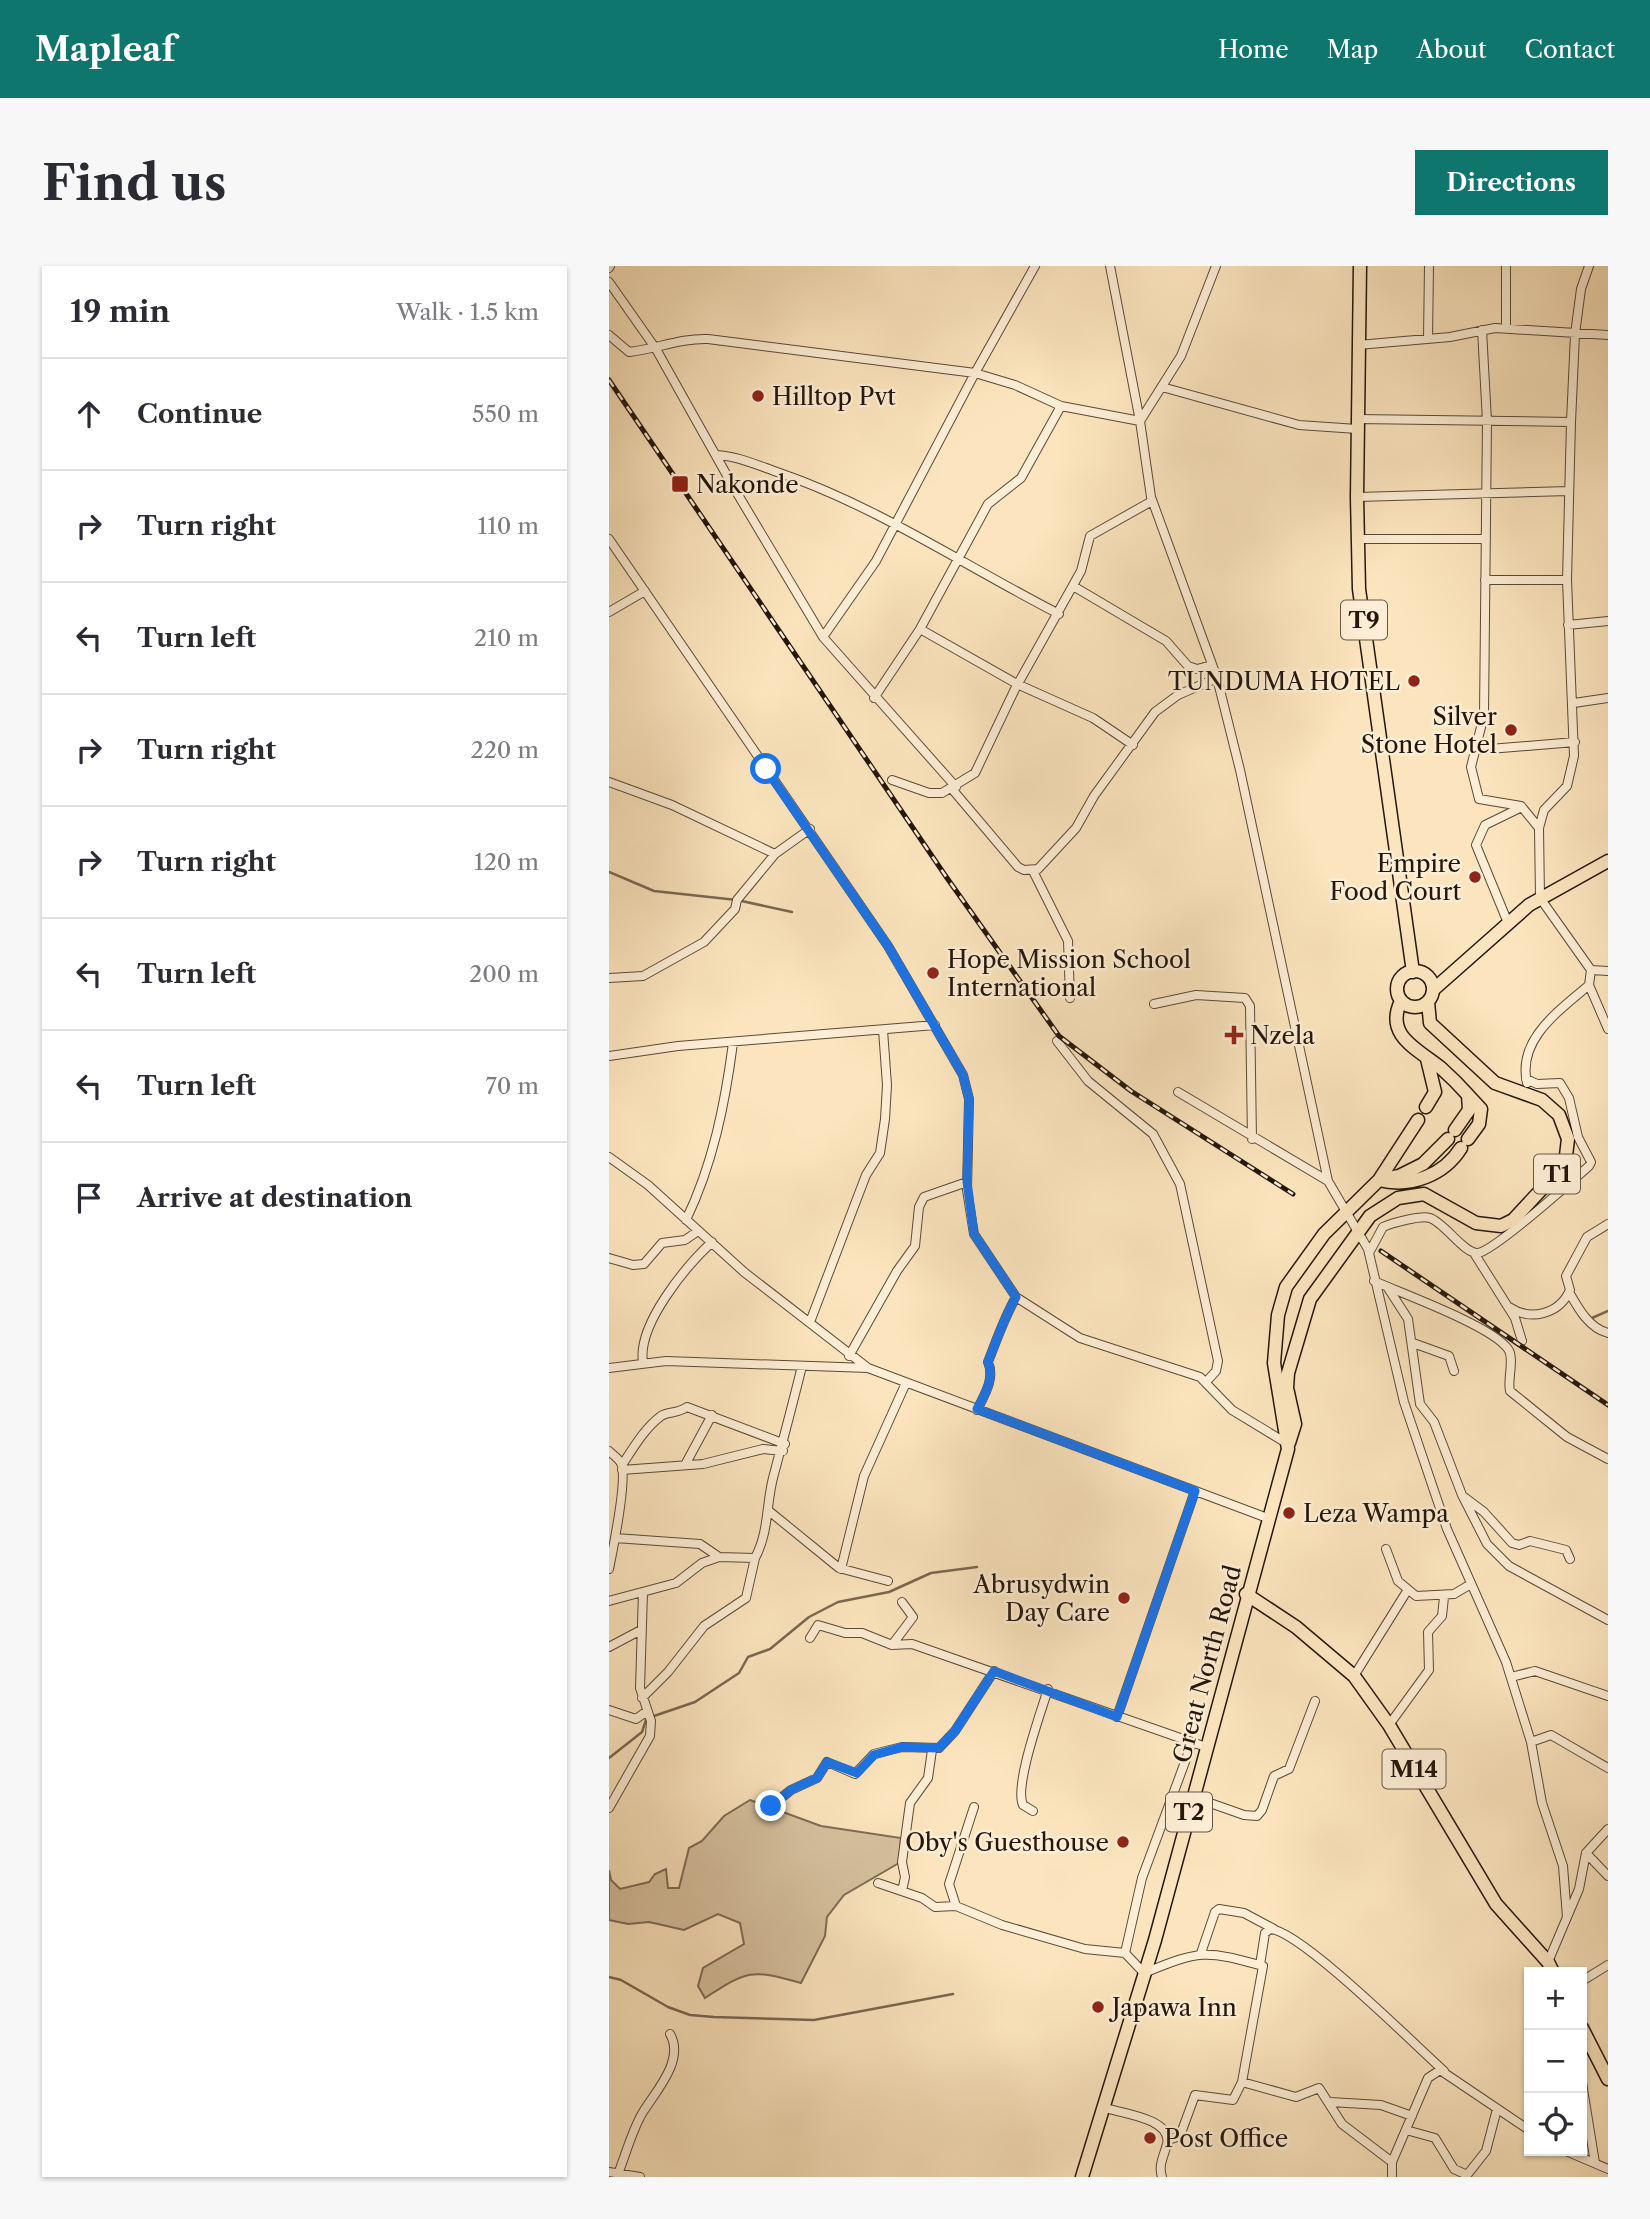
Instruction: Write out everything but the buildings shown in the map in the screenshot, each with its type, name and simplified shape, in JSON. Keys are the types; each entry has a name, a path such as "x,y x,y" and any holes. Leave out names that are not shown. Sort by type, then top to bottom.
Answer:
{"main road":[{"name":"T9","path":"1360,266 1357,424 1359,589 1413,972"},
{"path":"1401,1001 1412,1007 1430,996 1508,923 1540,898 1608,861"},
{"name":"T1","path":"1357,1234 1370,1216 1411,1194 1432,1196 1484,1226 1501,1226 1513,1220 1565,1164 1568,1139 1559,1115 1542,1100 1495,1083 1430,1023 1430,996 1426,975 1413,972"},
{"path":"1379,1180 1392,1183 1425,1178 1453,1161 1481,1116 1481,1109 1468,1095 1439,1067 1408,1045 1397,1031 1396,1017 1401,1001 1398,985 1405,975 1413,972"},
{"path":"1426,1107 1435,1092 1435,1083 1427,1059"},
{"path":"1379,1180 1399,1176 1423,1164 1469,1110 1468,1095"},
{"path":"1288,1444 1274,1363 1278,1315 1286,1287 1311,1250 1379,1180 1418,1119"},
{"name":"Great North Road","path":"1082,2177 1144,1973 1246,1594 1270,1519 1288,1444 1294,1435 1295,1424 1287,1388 1287,1373 1310,1299 1357,1234"},
{"name":"M14","path":"1246,1594 1296,1627 1355,1676 1389,1725 1496,1905 1551,1967"},
{"path":"1583,2030 1608,2079"}],"street":[{"path":"823,637 862,585 1035,266"},
{"path":"1110,266 1140,421 1152,501 1217,678 1240,770 1328,1181 1369,1253 1404,1402 1447,1529 1511,1677 1531,1742 1542,1803 1563,1866 1567,1917"},
{"path":"1140,421 1181,356 1216,266"},
{"path":"1428,339 1429,266"},
{"path":"1506,266 1506,328"},
{"path":"1589,266 1581,289 1575,334 1571,422 1567,580 1575,742 1570,779 1561,795 1544,810 1539,828 1540,898 1591,970 1588,985 1608,1029"},
{"path":"609,282 656,349 823,637 954,788 1018,867 1033,871 1043,865 1076,828 1094,796 1155,712 1168,701 1217,678"},
{"path":"1359,345 1506,328 1608,335"},
{"path":"1482,330 1487,421 1484,715 1471,767 1479,799 1522,807 1539,828"},
{"path":"609,335 629,352 656,349 684,339 709,339 975,373 1015,385 1061,406 1140,421"},
{"path":"1162,387 1299,425 1571,422"},
{"path":"874,698 920,629 988,504 1021,478 1033,461 1061,406"},
{"path":"716,455 734,456 813,484 894,524 1059,614"},
{"path":"1357,497 1569,491"},
{"path":"893,780 935,794 954,788 972,777 979,768 1017,684 1081,571 1090,536 1152,501"},
{"path":"609,539 888,946 967,1084 967,1182 974,1234 1016,1297 1080,1338 1193,1374 1206,1382 1232,1409 1288,1444"},
{"path":"1357,539 1486,539"},
{"path":"1485,580 1567,580"},
{"path":"1073,586 1165,641 1188,666 1198,669 1212,664"},
{"path":"609,612 645,591"},
{"path":"1569,625 1608,621"},
{"path":"920,629 1017,684 1093,718 1133,745"},
{"path":"1574,703 1608,698"},
{"path":"1477,750 1575,742"},
{"path":"609,782 672,805 775,853"},
{"path":"1508,923 1476,845 1485,825 1522,807"},
{"path":"609,978 643,976 704,942 735,909 737,900 775,853 810,829"},
{"path":"1033,871 1068,941 1070,998"},
{"path":"1591,970 1608,971"},
{"path":"1531,1096 1526,1079 1526,1056 1530,1044 1556,1013 1588,985"},
{"path":"1154,1003 1196,995 1245,998 1250,1006 1252,1139"},
{"path":"609,1056 935,1025"},
{"path":"810,1322 866,1175 880,1153 887,1085 883,1030"},
{"path":"1058,1041 1091,1085 1153,1134 1180,1184 1218,1361 1216,1371 1206,1382"},
{"path":"686,1220 707,1172 724,1102 733,1043"},
{"path":"1474,1253 1482,1252 1506,1236 1591,1162 1577,1137 1569,1098 1560,1083 1537,1084 1526,1079"},
{"path":"1178,1092 1252,1139 1328,1181"},
{"path":"609,1157 648,1185 744,1272 810,1322 849,1356 868,1368 905,1385 977,1409 1270,1519"},
{"path":"849,1356 897,1271 915,1246 919,1207 924,1198 967,1182"},
{"path":"1369,1253 1383,1227 1419,1217 1434,1220 1474,1253 1509,1307 1522,1341"},
{"path":"1608,1224 1587,1237 1566,1276 1569,1292 1581,1314 1596,1328 1608,1333"},
{"path":"609,1258 633,1265 644,1264 662,1243 688,1239 698,1231"},
{"path":"643,1362 642,1345 667,1294 675,1287 689,1262 712,1242"},
{"path":"1374,1281 1474,1326 1507,1347 1510,1356 1510,1391 1576,1443 1608,1459"},
{"path":"1388,1288 1404,1310 1413,1343 1418,1398 1434,1422 1462,1495 1485,1541 1500,1559 1608,1620"},
{"path":"1509,1307 1523,1315 1537,1315 1559,1306 1569,1292"},
{"path":"977,1409 991,1377 992,1369 988,1362 1001,1332 1002,1322 1016,1297"},
{"path":"1413,1343 1449,1356 1454,1371"},
{"path":"609,1356 613,1367 643,1362 868,1368"},
{"path":"642,1698 668,1672 704,1626 746,1598 755,1558 763,1543 773,1480 784,1448 802,1366"},
{"path":"841,1569 864,1476 905,1385"},
{"path":"609,1569 622,1467 643,1433 663,1415 677,1414 691,1406 784,1448"},
{"path":"685,1465 712,1415"},
{"path":"622,1467 685,1465 764,1449 784,1448"},
{"path":"609,1451 622,1467"},
{"path":"1117,1717 1195,1491"},
{"path":"1462,1495 1485,1512 1512,1544 1519,1545 1530,1541 1566,1549 1570,1559"},
{"path":"769,1511 841,1569 888,1581"},
{"path":"615,1538 700,1544 719,1557"},
{"path":"1386,1549 1398,1581 1416,1597 1444,1597 1471,1584"},
{"path":"609,1601 676,1583 702,1563 719,1557 755,1558"},
{"path":"1355,1676 1407,1591"},
{"path":"609,1808 650,1736 647,1711 642,1698 643,1592"},
{"path":"1389,1725 1429,1670 1428,1632 1443,1616 1444,1597"},
{"path":"893,1645 913,1617 902,1602"},
{"path":"810,1638 814,1627 820,1625 845,1633 862,1633 893,1645 912,1644 1048,1689 1117,1717 1206,1747"},
{"path":"609,1647 641,1630"},
{"path":"771,1806 791,1790 817,1778 827,1762 857,1773 874,1755 905,1747 932,1750 951,1736 994,1671"},
{"path":"1511,1677 1535,1671 1608,1696"},
{"path":"1034,1811 1023,1805 1020,1794 1027,1754 1048,1689"},
{"path":"1193,1797 1244,1815 1257,1816 1275,1776 1289,1769 1315,1701"},
{"path":"609,1710 636,1718 647,1711"},
{"path":"1531,1742 1551,1735 1608,1768"},
{"path":"1125,1953 1142,1878 1192,1743"},
{"path":"902,1891 905,1877 902,1862 910,1803 928,1778 932,1750"},
{"path":"956,1906 949,1884 974,1807"},
{"path":"1551,1967 1579,1889 1585,1853 1608,1829"},
{"path":"1585,1853 1608,1876"},
{"path":"878,1883 922,1898 935,1907 956,1906 1002,1925 1078,1947 1125,1953 1144,1973 1201,1953 1264,1967 1242,2082 1233,2101 1195,2095 1180,2136 1168,2140"},
{"path":"1201,1953 1215,1912 1219,1909 1244,1913 1275,1929 1310,1951 1444,2071 1524,2127"},
{"path":"1260,1965 1265,1933 1275,1929"},
{"path":"1587,1978 1608,1965"},
{"path":"640,2177 614,2173 643,2112 661,2088 675,2049 670,2034"},
{"path":"1392,2177 1392,2162 1428,2078 1436,2072 1444,2071"},
{"path":"1242,2082 1296,2096 1317,2087 1330,2102 1342,2124 1392,2162"},
{"path":"1584,2093 1595,2164"},
{"path":"1330,2102 1381,2105 1412,2116"},
{"path":"1105,2108 1158,2124 1166,2131 1168,2140 1160,2165 1163,2177"},
{"path":"1406,2130 1436,2138 1454,2169 1467,2175 1486,2151 1497,2109"},
{"path":"1577,2156 1608,2169"}],"shaded area":[{"path":"750,1800 821,1826 901,1838 899,1863 844,1895 827,1917 825,1936 801,1983 771,1975 750,1975 731,1982 705,1998 698,1986 703,1968 744,1944 740,1923 718,1914 684,1930 649,1922 628,1924 609,1920 609,1870 611,1880 620,1889 649,1882 655,1874 666,1869 668,1888 679,1888 689,1848 702,1841 724,1816"}],"waterway":[{"path":"609,872 654,891 737,900 792,912"},
{"path":"1592,1318 1608,1311"},
{"path":"651,1717 695,1702 739,1673 748,1657 770,1649 809,1617 838,1602 889,1592 931,1573 977,1567"},
{"path":"609,1758 642,1732 647,1717"},
{"path":"609,1977 621,1980 668,2007 690,2015 714,2017 814,2020 953,1994"}],"railway":[{"path":"609,380 947,878 1059,1036 1131,1091 1293,1194"},
{"path":"1381,1251 1608,1405"}],"place":[{"name":"Hilltop Pvt","path":"758,396"},
{"name":"Nakonde","path":"680,484"},
{"name":"TUNDUMA HOTEL","path":"1414,681"},
{"name":"Silver Stone Hotel","path":"1511,730"},
{"name":"Empire Food Court","path":"1475,877"},
{"name":"Hope Mission School International","path":"933,973"},
{"name":"Nzela","path":"1234,1035"},
{"name":"Leza Wampa","path":"1289,1513"},
{"name":"Abrusydwin Day Care","path":"1124,1598"},
{"name":"Oby's Guesthouse","path":"1123,1842"},
{"name":"Japawa Inn","path":"1098,2007"},
{"name":"Post Office","path":"1150,2138"}],"route":[{"path":"766,769 810,829 888,946 967,1084 967,1195 974,1234 982,1251 1016,1297 1002,1322 1001,1332 988,1362 992,1369 991,1377 977,1409 1195,1491 1117,1717 994,1671 965,1711 955,1731 939,1748 928,1750 911,1746 874,1755 867,1758 857,1773 827,1762 820,1776 791,1790 771,1806"}]}
